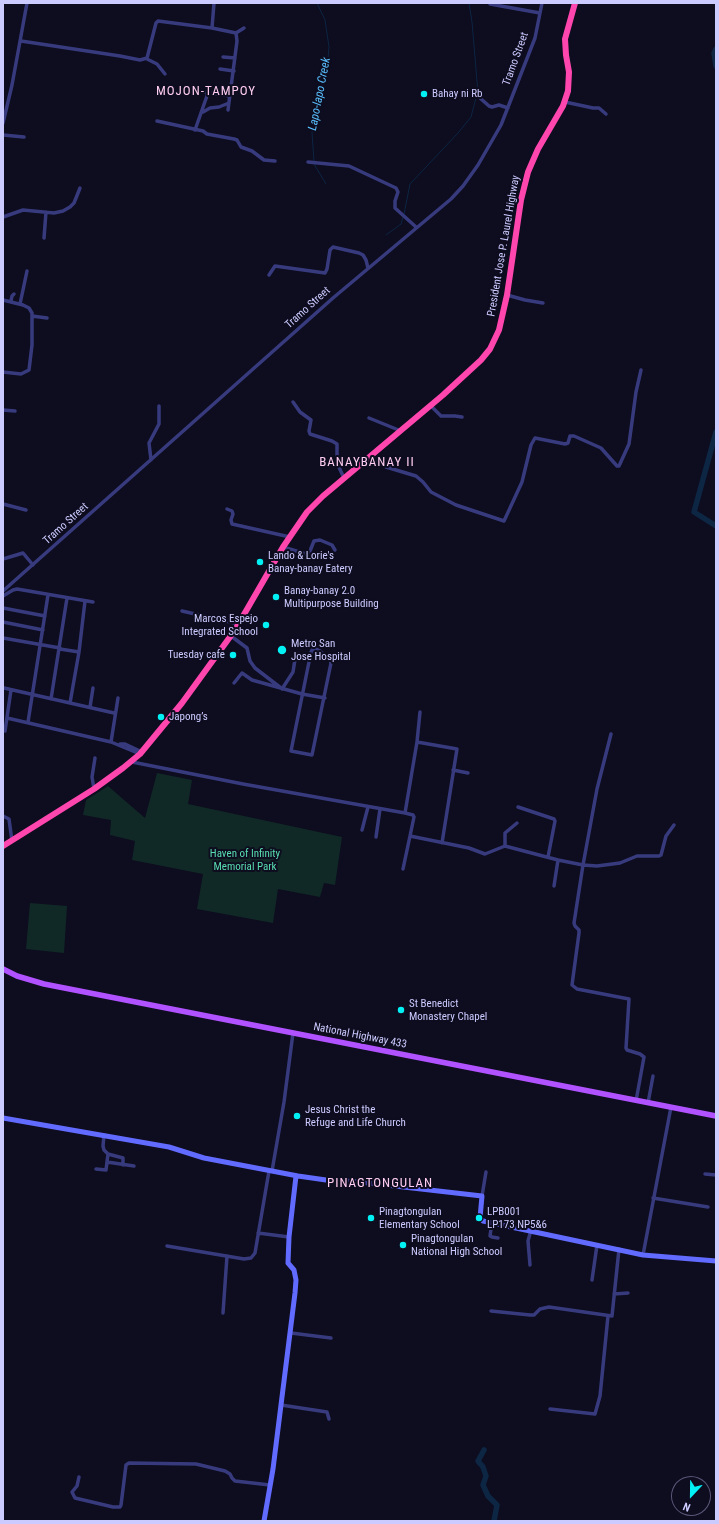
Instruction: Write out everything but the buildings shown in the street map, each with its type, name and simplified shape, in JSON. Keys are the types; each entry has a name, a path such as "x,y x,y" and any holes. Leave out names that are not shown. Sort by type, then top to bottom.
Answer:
{"highway":[{"name":"President Jose P. Laurel Highway","path":"3,846 12,842 94,789 132,762 141,753 182,703 231,636 283,547 307,512 344,478 431,406 482,360 490,349 499,330 507,295 521,200 528,172 538,149 565,102 569,86 570,79 565,39 575,3"}],"main road":[{"name":"National Highway 433","path":"3,969 17,976 44,984 716,1116"}],"street":[{"path":"3,123 27,3"},
{"path":"212,28 214,3"},
{"name":"Tramo Street","path":"3,591 368,268 451,200 478,165 501,125 535,38 542,3"},
{"path":"490,4 540,13"},
{"path":"147,59 156,23 158,21 212,28 236,33 244,28"},
{"path":"228,110 234,71 237,41 236,33"},
{"path":"20,41 140,60 147,59 157,64 166,74"},
{"path":"223,57 235,58"},
{"path":"220,69 234,71"},
{"path":"183,90 230,96"},
{"path":"464,94 472,91 489,106 492,107 499,105 508,108"},
{"path":"195,130 208,93"},
{"path":"565,102 599,108 606,114"},
{"path":"203,112 210,108 219,107 229,103"},
{"path":"157,121 237,140 241,147 252,151 264,160 275,161"},
{"path":"3,135 24,137"},
{"path":"308,162 349,166 396,188 398,192 395,200 395,208 416,228"},
{"path":"3,217 23,210 60,212 70,207 74,203 80,188"},
{"path":"44,238 46,212"},
{"path":"269,275 275,266 325,273 330,250 333,247 363,255 368,268"},
{"path":"20,304 27,271"},
{"path":"11,301 14,294"},
{"path":"507,295 543,303"},
{"path":"3,300 20,304 29,308 32,312 32,345 29,370 23,373 3,372"},
{"path":"32,316 47,318"},
{"path":"369,458 386,467 416,476 431,492 456,505 504,521 522,482 531,445 536,438 565,444 568,443 570,436 574,436 601,448 617,466 619,466 629,444 636,392 641,370"},
{"path":"293,402 300,412 311,420 309,431 310,434 337,444 337,463 344,478"},
{"path":"151,460 149,443 159,424 159,406"},
{"path":"431,406 441,416 462,417"},
{"path":"3,410 15,411"},
{"path":"368,418 401,431"},
{"path":"3,504 26,510"},
{"path":"227,510 232,511 232,524 290,536"},
{"path":"283,547 306,554 310,551 314,542 320,540 332,545 335,550"},
{"path":"3,559 23,553 33,565"},
{"path":"3,596 10,591 17,589 94,602"},
{"path":"28,722 48,595"},
{"path":"52,699 67,598"},
{"path":"70,703 79,652 85,601"},
{"path":"3,608 45,616"},
{"path":"182,611 239,624"},
{"path":"3,622 43,630"},
{"path":"231,636 247,648 250,661 255,668 282,689"},
{"path":"3,638 79,652"},
{"path":"316,649 331,662 324,698 312,755 291,751 311,652 312,650 316,649"},
{"path":"282,689 293,672 296,653"},
{"path":"234,683 242,673 252,680 282,689 324,698"},
{"path":"4,688 114,713"},
{"path":"90,707 94,688"},
{"path":"5,731 10,690"},
{"path":"111,742 114,713 118,698"},
{"path":"405,813 417,742 420,712"},
{"path":"7,718 119,744 141,753"},
{"path":"611,734 596,797 583,865 574,923 579,933 572,985 577,989 629,999 626,1048 627,1050 640,1054 644,1057 636,1101"},
{"path":"417,742 457,749 442,843"},
{"path":"94,789 92,777 95,758"},
{"path":"132,762 413,815 414,817 403,869"},
{"path":"453,770 468,773"},
{"path":"362,830 368,807"},
{"path":"518,807 554,819 555,821 548,857"},
{"path":"376,837 380,809"},
{"path":"3,816 9,819 12,842"},
{"path":"505,846 505,833 517,823"},
{"path":"410,836 469,848 485,854 505,846 558,860 597,866 620,862 637,856 661,855 666,836 674,825"},
{"path":"554,886 558,860"},
{"path":"167,1246 244,1259 251,1258 255,1253 284,1102 293,1033"},
{"path":"648,1103 653,1076"},
{"path":"644,1255 653,1198 671,1107"},
{"path":"3,1118 169,1147 204,1158 296,1176 482,1196"},
{"path":"104,1135 104,1150 108,1154 123,1158 123,1165"},
{"path":"96,1169 106,1170 108,1154"},
{"path":"107,1162 134,1166"},
{"path":"486,1172 480,1218 483,1221 644,1255 716,1261"},
{"path":"705,1174 716,1175"},
{"path":"264,1521 291,1333 296,1280 294,1270 288,1263 289,1237 296,1176"},
{"path":"653,1198 708,1207"},
{"path":"492,1222 490,1236 498,1238"},
{"path":"530,1266 528,1241 531,1230"},
{"path":"258,1233 289,1237"},
{"path":"592,1280 598,1245"},
{"path":"491,1311 534,1315 542,1308 549,1307 608,1316 612,1315 619,1249"},
{"path":"222,1313 227,1256"},
{"path":"614,1294 628,1293"},
{"path":"550,1409 595,1414 600,1396 608,1316"},
{"path":"291,1333 331,1338"},
{"path":"281,1405 327,1412 329,1419"},
{"path":"79,1477 77,1486 72,1492 75,1498 113,1507 120,1507 121,1505 126,1465 129,1463 196,1464 225,1471 230,1474 235,1481 270,1484"}],"green space":[{"name":"Haven of Infinity Memorial Park","path":"157,773 192,780 188,804 342,837 335,885 324,883 320,897 278,889 273,923 197,909 203,874 132,860 135,841 110,835 111,820 83,815 86,800 108,786 145,818"},
{"path":"30,903 67,906 64,953 26,949"}],"waterway":[{"name":"Lapo-lapo Creek","path":"314,161 312,133 316,109 327,70 329,47 325,20 317,3"},
{"path":"469,3 478,93"},
{"path":"716,49 714,53 716,66"},
{"path":"404,214 410,184 471,117 476,98"},
{"name":"Lapo-lapo Creek","path":"314,164 326,184"},
{"path":"386,235 401,224 403,217"},
{"path":"716,432 694,512 716,526"},
{"path":"484,1450 478,1461 483,1467 486,1476 483,1485 488,1496 497,1505 494,1521"}],"place":[{"name":"Bahay ni Rb","path":"424,94"},
{"name":"Lando & Lorie's Banay-banay Eatery","path":"260,562"},
{"name":"Banay-banay 2.0 Multipurpose Building","path":"276,597"},
{"name":"Marcos Espejo Integrated School","path":"266,625"},
{"name":"Metro San Jose Hospital","path":"282,650"},
{"name":"Tuesday cafe","path":"233,655"},
{"name":"Japong’s","path":"161,717"},
{"name":"St Benedict Monastery Chapel","path":"401,1010"},
{"name":"Jesus Christ the Refuge and Life Church","path":"297,1116"},
{"name":"Pinagtongulan Elementary School","path":"371,1218"},
{"name":"LPB001 LP173 NP5&6","path":"479,1218"},
{"name":"Pinagtongulan National High School","path":"403,1245"}],"district":[{"name":"MOJON-TAMPOY","path":"206,92"},
{"name":"BANAYBANAY II","path":"367,463"},
{"name":"PINAGTONGULAN","path":"380,1184"}]}
